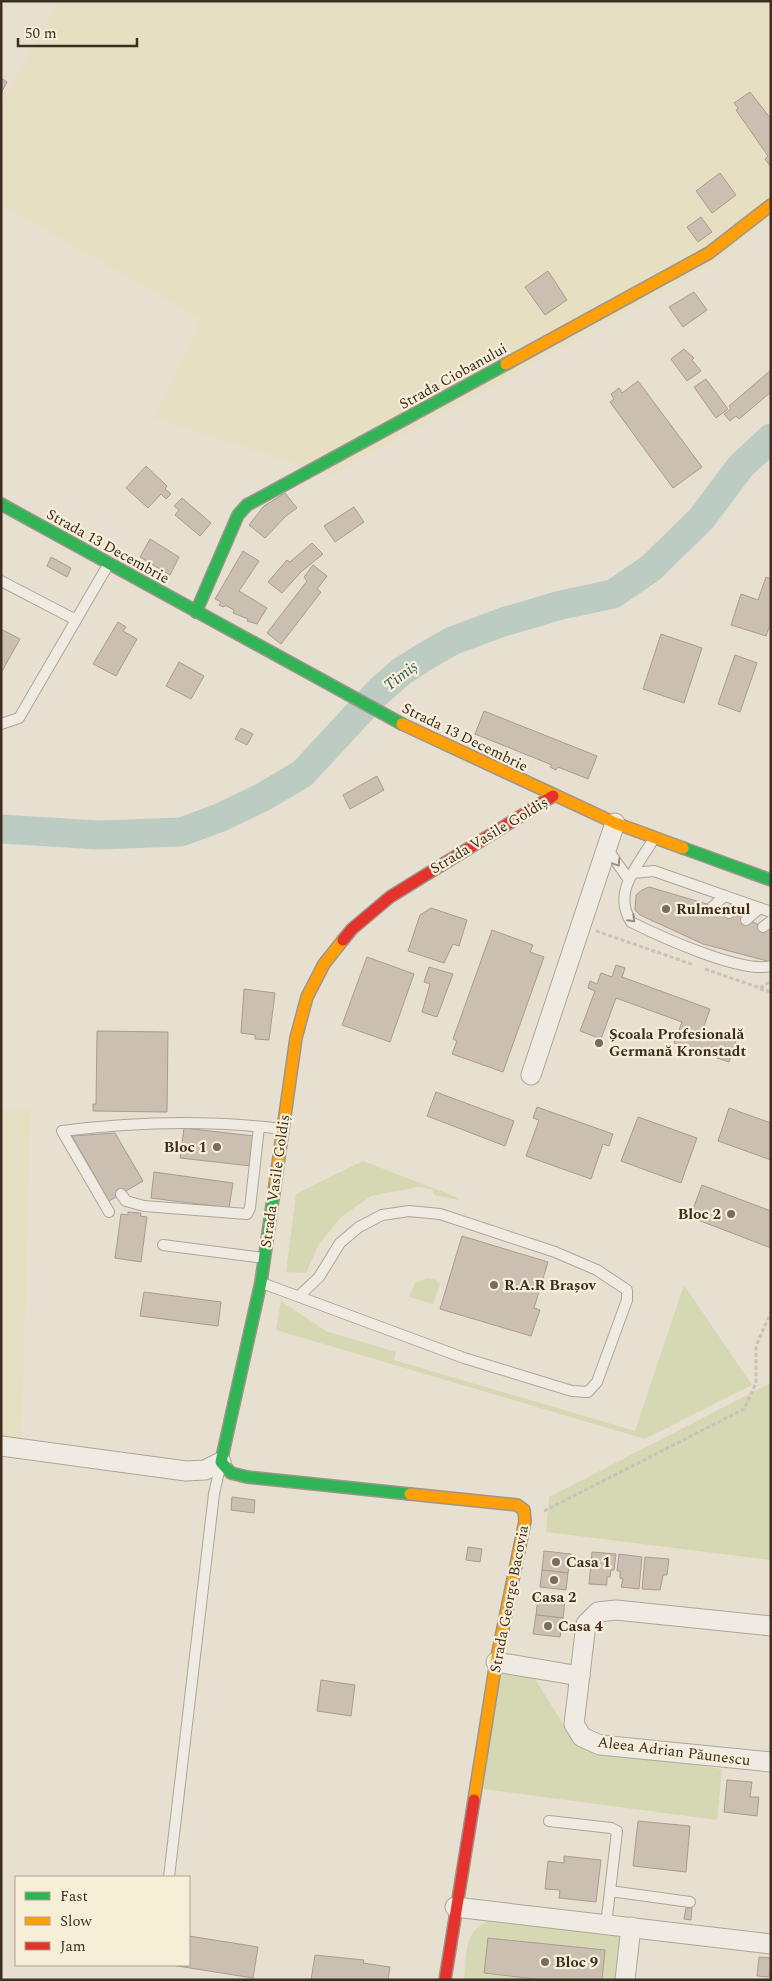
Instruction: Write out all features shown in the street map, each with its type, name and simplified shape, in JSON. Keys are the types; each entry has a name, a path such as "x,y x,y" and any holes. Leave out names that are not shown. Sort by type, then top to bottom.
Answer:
{"street":[{"name":"Strada Ciobanului","path":"196,612 238,515 248,505 709,253 771,205"},
{"name":"Strada 13 Decembrie","path":"1,504 413,730 615,823 654,839 771,880"},
{"name":"Strada Vasile Goldiș","path":"221,1462 261,1282 296,1038 307,997 324,964 352,929 390,897 553,796"},
{"path":"531,1075 615,823"},
{"path":"1,1446 186,1471 205,1470 221,1462"},
{"name":"Strada George Bacovia","path":"221,1462 231,1473 247,1477 517,1505 524,1510 525,1521 496,1662 445,1980"},
{"name":"Aleea Adrian Păunescu","path":"771,1626 616,1610 598,1612 586,1624 574,1724 582,1737 600,1745 771,1762"},
{"path":"496,1662 580,1676"},
{"path":"456,1907 771,1944"},
{"path":"624,1980 631,1927"}],"lane":[{"path":"1,724 19,718 108,564"},
{"path":"1,581 76,620"},
{"path":"654,839 624,890 623,904 631,922 727,955 741,964 755,967 771,966"},
{"path":"606,846 631,877"},
{"path":"631,877 654,871 771,912"},
{"path":"713,906 725,896"},
{"path":"729,913 742,902"},
{"path":"746,920 760,908"},
{"path":"741,964 749,957"},
{"path":"109,1212 62,1131 104,1126 140,1125 282,1129"},
{"path":"121,1194 126,1201 144,1206 247,1214 250,1208 259,1127"},
{"path":"252,1189 274,1190"},
{"path":"261,1282 464,1358 572,1391 588,1392 597,1382 627,1300 627,1290 597,1270 555,1252 440,1214 409,1211 382,1215 359,1227 340,1244 318,1277 299,1296"},
{"path":"163,1245 265,1258"},
{"path":"169,1876 214,1494 221,1462"},
{"path":"549,1821 611,1828 616,1831 606,1924"},
{"path":"610,1890 690,1902"}],"path":[{"path":"580,926 695,965"},
{"path":"704,969 771,992"},
{"path":"760,988 771,981"},
{"path":"525,1521 744,1409 756,1383 756,1346 771,1312"}],"shaded area":[{"path":"59,1 771,1 771,217 711,265 331,475 154,418 201,319 1,205 1,104"},
{"path":"1,1108 31,1110 21,1459 1,1456"}],"green space":[{"path":"363,1161 459,1198 458,1200 434,1195 432,1189 418,1187 371,1196 341,1217 319,1244 306,1273 286,1272 296,1194"},
{"path":"428,1278 436,1280 440,1284 433,1304 409,1297 415,1283"},
{"path":"684,1285 752,1385 645,1439 276,1330 281,1301 326,1331 396,1352 394,1360 635,1431"},
{"path":"771,1383 771,1560 546,1532 549,1497"},
{"path":"501,1668 533,1676 570,1735 593,1749 722,1769 717,1820 483,1789"},
{"path":"491,1920 622,1936 617,1980 602,1980 605,1950 488,1937 484,1974 537,1980 464,1980 466,1952 471,1937 482,1924"}],"building":[{"path":"1,78 7,82 1,93"},
{"path":"750,92 771,119 771,167 765,159 768,156 736,110 738,108 734,103"},
{"path":"720,173 736,195 712,213 696,191"},
{"path":"701,217 712,232 698,242 687,227"},
{"path":"548,271 567,300 545,315 525,287"},
{"path":"694,292 707,310 683,327 669,307"},
{"path":"684,349 694,358 692,360 701,371 687,381 671,359"},
{"path":"771,370 771,392 739,419 736,416 730,421 724,414 731,409 729,406"},
{"path":"706,379 728,409 716,418 694,387"},
{"path":"638,381 702,467 673,488 610,402 614,399 611,394 619,388 622,393"},
{"path":"146,466 167,486 165,489 171,494 166,499 161,494 148,508 126,488"},
{"path":"285,493 297,508 286,516 265,538 249,525 264,506"},
{"path":"182,498 211,523 200,536 175,515 179,510 174,506"},
{"path":"354,507 364,522 335,542 324,526"},
{"path":"150,539 179,557 170,575 140,557"},
{"path":"312,543 323,554 301,572 282,593 268,582 287,560 290,562"},
{"path":"243,551 259,561 239,591 267,608 257,624 233,613 234,610 225,605 224,607 219,605 221,602 215,599"},
{"path":"51,557 71,568 67,577 47,566"},
{"path":"313,565 327,576 317,589 321,592 281,644 267,633 307,581 304,577"},
{"path":"766,577 771,579 771,622 766,636 731,625 741,594 758,600"},
{"path":"118,622 126,627 123,631 137,639 116,676 93,664"},
{"path":"1,629 20,639 1,673"},
{"path":"661,634 702,648 684,703 643,689"},
{"path":"735,655 757,663 740,712 718,704"},
{"path":"179,662 204,676 191,699 166,686"},
{"path":"484,711 597,756 588,779 558,767 556,770 550,767 552,765 475,734"},
{"path":"241,728 253,734 247,745 235,739"},
{"path":"377,776 384,790 350,809 343,795"},
{"path":"649,887 717,907 771,930 771,962 703,944 640,915 635,910 636,895"},
{"path":"431,908 467,920 459,946 453,944 444,963 408,951 420,915"},
{"path":"492,930 533,945 530,952 544,957 503,1072 452,1054 457,1041 453,1039"},
{"path":"367,957 414,974 390,1042 342,1025"},
{"name":"Școala Profesională Germană Kronstadt","path":"616,965 625,968 622,977 710,1009 703,1029 736,1041 729,1062 674,1043 682,1022 616,998 601,1039 580,1031 595,991 588,988 590,981 597,984 601,973 612,977"},
{"path":"429,967 453,974 437,1017 422,1012 430,984 424,982"},
{"path":"244,989 275,993 269,1040 255,1039 255,1035 241,1033"},
{"path":"97,1031 168,1032 167,1112 93,1111 93,1104 96,1104"},
{"path":"436,1092 514,1121 505,1146 427,1116"},
{"path":"537,1107 613,1134 609,1146 603,1144 591,1179 526,1156 539,1120 533,1118"},
{"path":"729,1108 771,1123 771,1160 718,1141"},
{"path":"638,1117 697,1138 681,1183 621,1161"},
{"name":"Bloc 1","path":"184,1128 254,1136 251,1166 180,1158"},
{"path":"115,1133 143,1181 109,1201 72,1136"},
{"path":"154,1172 233,1183 229,1208 151,1198"},
{"name":"Bloc 2","path":"702,1185 771,1211 771,1248 690,1217"},
{"path":"128,1212 141,1213 140,1216 147,1217 141,1262 115,1258 121,1214 128,1215"},
{"name":"R.A.R Brașov","path":"462,1236 548,1262 534,1308 540,1310 531,1336 440,1309"},
{"path":"144,1292 221,1302 218,1326 140,1316"},
{"path":"232,1497 255,1500 254,1513 231,1510"},
{"path":"468,1547 482,1549 480,1562 466,1560"},
{"name":"Casa 1","path":"544,1551 571,1554 568,1573 542,1570"},
{"path":"592,1552 616,1554 614,1570 611,1570 610,1577 607,1577 607,1585 589,1584"},
{"path":"619,1554 642,1557 639,1589 621,1587 623,1579 620,1578 620,1571 617,1571"},
{"path":"645,1557 669,1559 667,1575 663,1575 660,1590 642,1589"},
{"name":"Casa 2","path":"542,1570 568,1573 566,1590 540,1587"},
{"path":"538,1597 565,1600 563,1618 536,1615"},
{"name":"Casa 4","path":"536,1615 563,1618 560,1637 533,1634"},
{"path":"321,1680 355,1685 351,1716 317,1711"},
{"path":"727,1780 752,1782 750,1797 759,1797 757,1816 724,1812"},
{"path":"638,1821 690,1826 686,1872 633,1866"},
{"path":"564,1856 601,1860 596,1902 559,1898 560,1890 545,1889 548,1861 564,1863"},
{"path":"686,1908 692,1908 691,1920 684,1919"},
{"path":"190,1936 258,1947 253,1978 177,1966 190,1966"},
{"name":"Bloc 9","path":"488,1938 605,1950 602,1980 543,1980 484,1973"},
{"path":"315,1955 364,1960 363,1963 390,1967 388,1980 311,1980"},
{"path":"759,1957 771,1958 769,1977 757,1976"}],"waterway":[{"name":"Timiș","path":"1,829 98,835 181,832 219,818 263,797 303,773 377,693 402,671 424,657 452,641 503,622 561,605 613,594 651,568 702,518 741,466 771,438"}],"traffic: fast":[{"path":"196,612 238,515 247,505 506,364"},
{"path":"1,504 402,724"},
{"path":"683,848 771,880"},
{"path":"275,1185 261,1282 221,1462 231,1473 247,1477 410,1494"}],"traffic: slow":[{"path":"506,364 709,253 771,205"},
{"path":"402,724 615,823 683,848"},
{"path":"275,1185 296,1038 307,997 324,964 343,940"},
{"path":"410,1494 517,1505 524,1510 525,1521 496,1662 474,1800"}],"traffic: jam":[{"path":"343,940 352,929 390,897 553,796"},
{"path":"445,1980 474,1800"}],"place":[{"name":"Rulmentul","path":"666,909"},
{"name":"Școala Profesională Germană Kronstadt","path":"599,1043"},
{"name":"Bloc 1","path":"217,1147"},
{"name":"Bloc 2","path":"731,1214"},
{"name":"R.A.R Brașov","path":"494,1285"},
{"name":"Casa 1","path":"556,1562"},
{"name":"Casa 2","path":"554,1580"},
{"name":"Casa 4","path":"548,1626"},
{"name":"Bloc 9","path":"545,1962"}]}
